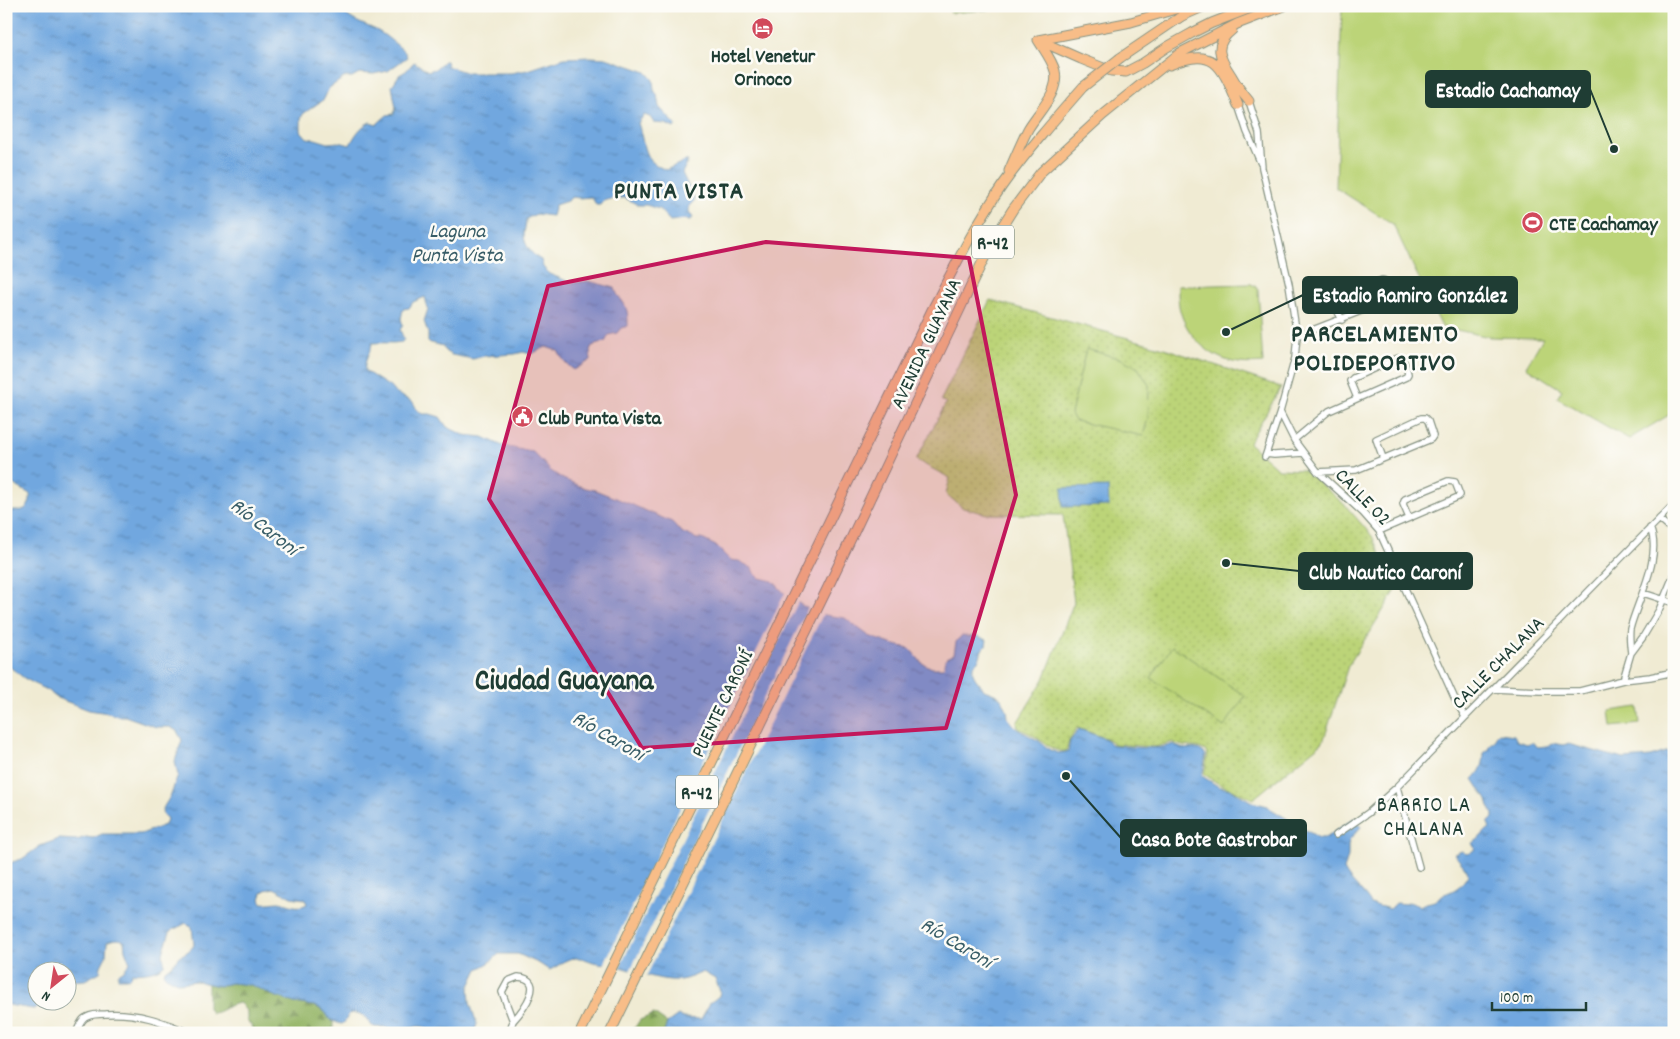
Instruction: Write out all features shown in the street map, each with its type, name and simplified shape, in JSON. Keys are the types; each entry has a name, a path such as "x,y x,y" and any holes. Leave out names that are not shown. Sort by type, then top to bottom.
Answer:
{"main road":[{"path":"1038,40 1131,22 1186,6"},
{"name":"AVENIDA GUAYANA","path":"803,574 932,310 970,236 1001,187 1028,150 1083,87 1120,58 1182,16 1205,6"},
{"path":"1038,40 1112,71 1126,72 1192,32 1256,6"},
{"name":"AVENIDA GUAYANA","path":"610,1033 828,587 991,244 1013,209 1041,172 1103,115 1180,53 1237,24 1284,6"},
{"path":"1249,101 1221,59 1220,43 1224,36 1232,30 1258,16"},
{"path":"1001,187 1029,128 1048,100 1054,86 1055,72 1038,40"},
{"path":"1156,71 1184,58 1202,57 1211,61 1226,75 1238,105"},
{"name":"PUENTE CARONÍ","path":"580,1033 803,574"}],"street":[{"path":"1249,101 1259,133 1262,168 1289,284 1297,336 1295,358 1266,455 1303,453"},
{"path":"1238,105 1262,168"},
{"path":"1297,336 1342,320 1392,299 1393,294 1387,282 1382,280 1337,298 1334,304 1342,320"},
{"path":"1294,440 1329,410 1357,398 1406,377 1408,374 1403,360 1400,358 1395,359 1353,378 1350,384 1357,398"},
{"name":"CALLE 02","path":"1280,412 1294,440 1318,472 1363,513 1379,531 1454,697 1465,717"},
{"path":"1318,472 1356,470 1431,439 1433,436 1428,421 1422,418 1376,439 1383,458"},
{"path":"1379,531 1458,498 1460,495 1455,482 1448,480 1405,499 1403,504 1409,518"},
{"name":"CALLE CHALANA","path":"1336,835 1368,813 1397,787 1674,504"},
{"path":"1659,519 1674,532"},
{"path":"1631,653 1630,632 1643,593 1654,548 1654,536 1650,528"},
{"path":"1623,680 1631,653 1659,610 1674,574"},
{"path":"1643,593 1674,602"},
{"path":"1494,689 1580,691 1623,680 1674,672"},
{"path":"1397,787 1419,867"},
{"path":"509,1033 513,1021 527,1002 532,988 532,983 522,977 511,979 502,990 502,995 513,1021"},
{"path":"76,1033 82,1020 87,1016 132,1014 152,1018 190,1033"}],"highlighted area":[{"path":"766,242 969,258 1016,495 946,728 642,748 489,499 548,286"}],"green space":[{"path":"949,6 1027,6 951,13"},
{"name":"CTE Cachamay","path":"1342,6 1674,6 1674,412 1629,439 1557,398 1562,390 1526,367 1543,338 1490,337 1442,327 1393,224 1336,188"},
{"path":"1251,284 1258,290 1263,363 1248,364 1223,359 1205,348 1191,334 1182,316 1178,286"},
{"path":"990,300 1164,348 1281,387 1249,443 1278,469 1304,470 1345,505 1372,536 1396,590 1348,666 1323,742 1253,799 1219,784 1204,774 1208,753 1200,748 1182,746 1173,742 1155,747 1114,744 1106,738 1077,728 1069,741 1066,751 1058,751 1018,728 1017,723 1044,679 1074,602 1063,515 987,514 963,508 946,494 950,478 916,460 946,403 941,400"},
{"path":"1086,349 1122,359 1138,368 1149,385 1148,418 1143,436 1075,421 1071,414"},
{"path":"1172,646 1245,696 1224,727 1151,678"},
{"path":"1638,707 1640,724 1612,727 1610,711"},
{"path":"231,983 251,985 294,1003 314,1006 325,1012 333,1022 333,1033 292,1033 290,1031 286,1033 253,1033 251,1025 247,1021 247,1012 240,1003 211,1013 208,1008 208,984 219,986"},
{"path":"654,1014 667,1023 664,1033 631,1033 640,1020"}],"water":[{"path":"6,6 338,6 350,18 386,36 403,50 407,57 388,71 373,74 359,73 352,77 345,77 329,88 324,99 303,114 301,118 301,131 307,138 328,143 339,142 350,145 363,126 370,122 377,124 387,115 394,114 396,108 392,86 399,75 406,71 414,62 428,71 435,69 446,61 447,66 468,73 511,73 528,70 564,58 606,58 646,72 653,80 659,107 676,125 674,128 666,124 654,123 650,117 644,115 638,123 645,151 652,161 666,170 688,161 682,173 695,200 689,206 689,212 693,218 690,220 670,221 659,209 638,205 625,198 615,198 596,205 590,197 572,197 555,205 552,216 536,214 526,219 524,236 530,250 541,260 543,267 549,274 572,283 588,281 615,288 626,307 628,326 621,328 617,333 609,335 605,342 592,346 590,350 591,360 574,370 565,362 558,351 546,347 531,354 523,352 473,359 452,355 446,352 443,346 428,342 428,333 424,321 428,309 425,297 413,302 409,308 403,309 401,319 403,325 400,330 404,339 402,342 372,343 365,364 365,371 390,387 395,393 413,402 417,410 422,414 440,417 447,427 464,435 483,437 503,446 533,452 551,471 563,479 628,503 672,522 681,532 716,546 730,560 739,561 752,568 754,573 760,578 773,581 787,596 810,610 825,615 845,618 869,636 910,649 922,663 932,668 944,667 946,658 954,654 956,642 962,635 970,637 975,635 987,640 979,660 974,665 974,676 984,690 1002,699 1008,718 1017,729 1039,741 1050,750 1058,753 1068,751 1070,741 1079,729 1106,739 1110,744 1114,745 1152,748 1174,744 1182,749 1198,749 1206,755 1202,776 1219,787 1230,789 1252,802 1268,806 1319,838 1325,838 1354,818 1361,827 1349,840 1348,856 1344,870 1371,904 1390,909 1396,903 1406,904 1409,902 1420,906 1437,900 1441,895 1460,886 1468,875 1467,870 1454,854 1462,851 1466,854 1475,849 1472,843 1490,828 1488,823 1493,818 1493,813 1487,800 1473,779 1482,768 1484,753 1495,741 1499,733 1514,735 1517,741 1527,744 1532,742 1538,747 1553,743 1568,744 1624,759 1651,757 1674,749 1674,1033 664,1033 667,1023 678,1015 683,1018 701,1019 710,1003 719,996 720,991 715,979 703,972 683,979 663,979 579,958 568,959 549,970 518,954 499,954 489,963 478,969 469,988 470,1003 477,1024 474,1033 428,1033 429,1030 419,1026 395,1033 384,1027 372,1026 368,1020 357,1013 349,1014 344,1023 341,1024 330,1020 321,1009 294,1003 251,985 231,983 219,986 196,981 179,983 164,975 165,970 194,945 192,927 186,923 170,932 163,953 165,964 158,969 132,973 129,978 118,978 118,974 130,963 124,941 120,939 107,942 106,956 100,972 85,980 78,980 78,962 28,962 28,1008 8,1005 6,1001 6,864 22,859 40,846 59,839 77,840 86,837 93,838 102,834 141,834 165,825 167,819 162,813 178,776 175,761 182,740 177,731 170,727 156,727 125,716 89,710 57,698 24,678 6,664 6,509 20,511 24,509 29,504 30,494 6,480","holes":["274,888 291,897 305,899 307,904 303,906 293,906 279,902 262,903 260,899 265,890"]},
{"path":"1108,487 1109,506 1063,507 1062,488"}],"pier":[{"path":"786,591 799,600 619,969 603,966"},
{"path":"809,606 824,612 646,977 629,973"}],"place":[{"name":"Hotel Venetur Orinoco","path":"763,29"},
{"name":"Estadio Cachamay","path":"1614,149"},
{"name":"CTE Cachamay","path":"1533,223"},
{"name":"Estadio Ramiro González","path":"1226,332"},
{"name":"Club Punta Vista","path":"522,417"},
{"name":"Club Nautico Caroní","path":"1226,563"},
{"name":"Casa Bote Gastrobar","path":"1066,776"}],"district":[{"name":"PUNTA VISTA","path":"679,189"},
{"name":"PARCELAMIENTO POLIDEPORTIVO","path":"1375,346"},
{"name":"Ciudad Guayana","path":"564,679"},
{"name":"BARRIO LA CHALANA","path":"1424,816"}],"water label":[{"name":"Laguna Punta Vista","path":"457,242"},
{"name":"Río Caroní","path":"265,526"},
{"name":"Río Caroní","path":"609,735"},
{"name":"Río Caroní","path":"957,942"}]}
